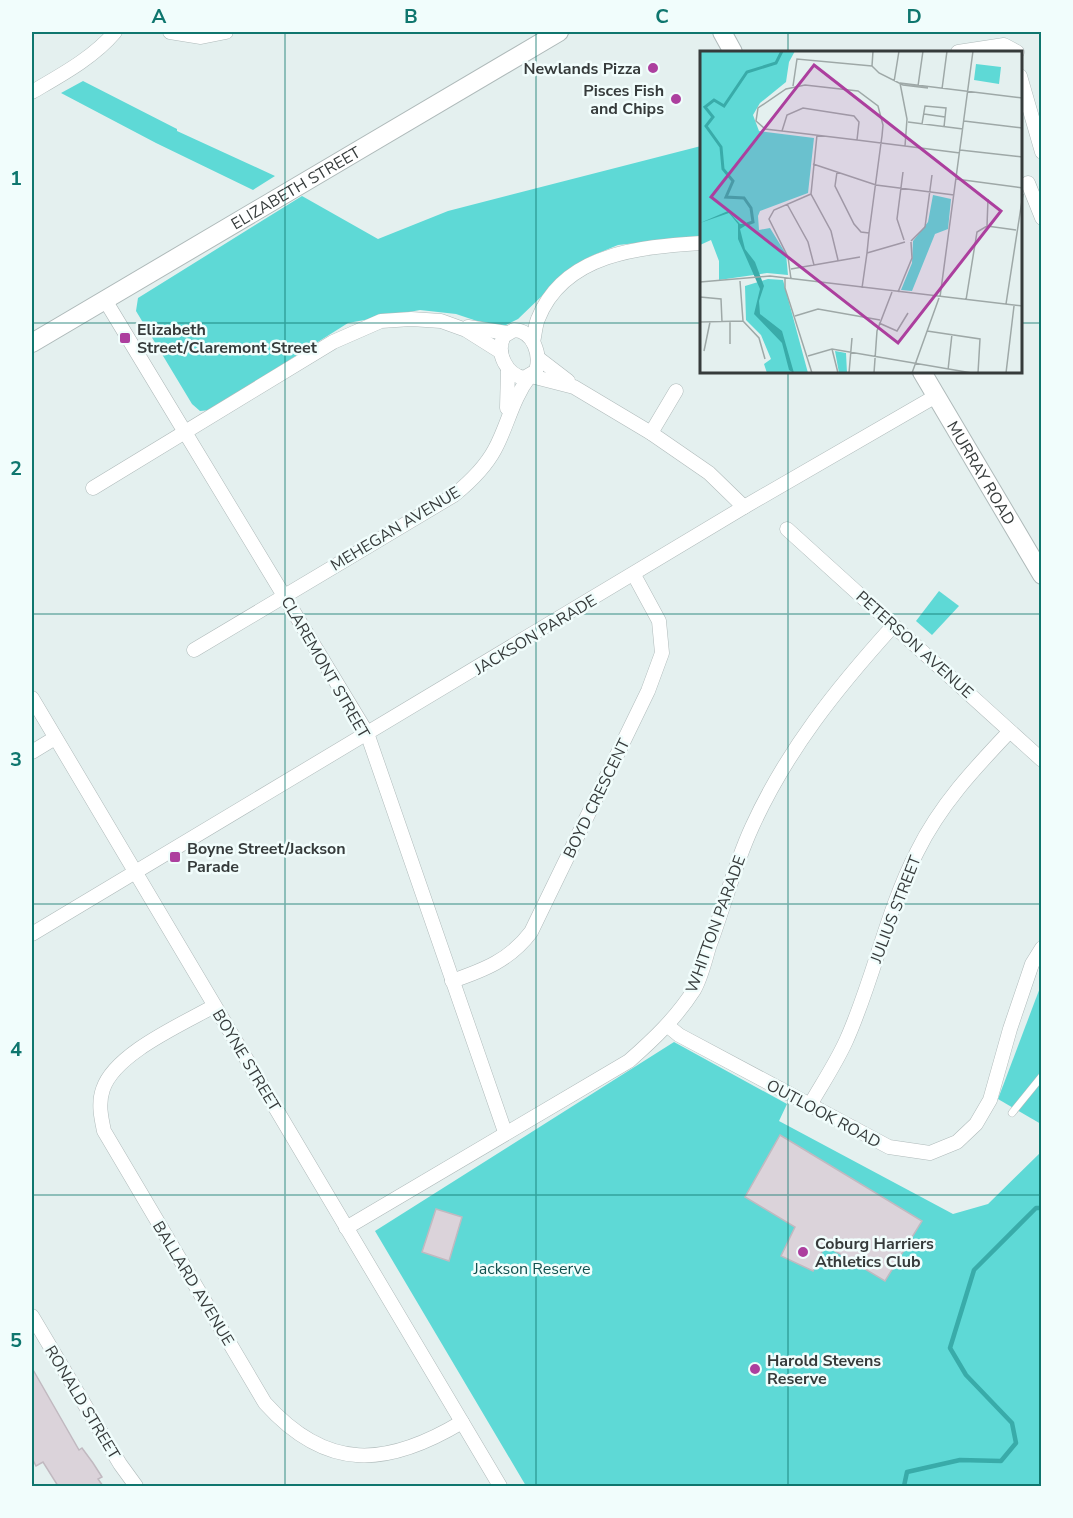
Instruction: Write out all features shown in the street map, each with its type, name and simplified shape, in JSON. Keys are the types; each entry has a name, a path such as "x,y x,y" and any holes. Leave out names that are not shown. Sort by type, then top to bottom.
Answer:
{"street":[{"path":"32,92 104,45 115,32"},
{"path":"170,32 201,37 226,32"},
{"name":"ELIZABETH STREET","path":"32,343 559,32"},
{"path":"722,32 732,51"},
{"path":"965,51 1004,45 1015,51"},
{"path":"1022,83 1041,152"},
{"path":"1041,177 1024,184 1041,218"},
{"path":"574,387 530,376 516,376 508,370 501,352 501,340 577,272 610,256 660,246 700,243"},
{"path":"533,342 539,317 552,296"},
{"name":"CLAREMONT STREET","path":"105,300 367,733 505,1132"},
{"path":"93,488 333,342 381,321 411,319 441,321 457,326 525,333 533,342 538,358 536,371 530,376"},
{"path":"457,326 501,352"},
{"path":"538,358 574,387 651,433 709,473 744,507"},
{"name":"MEHEGAN AVENUE","path":"507,416 508,370"},
{"name":"MURRAY ROAD","path":"923,374 1041,575"},
{"name":"MEHEGAN AVENUE","path":"194,650 454,495 487,463 496,447 507,416 530,376"},
{"path":"651,433 676,391"},
{"name":"JACKSON PARADE","path":"135,872 744,507 936,396"},
{"name":"PETERSON AVENUE","path":"787,529 1041,760"},
{"name":"BOYD CRESCENT","path":"452,981 502,961 518,949 531,932 648,691 662,653 659,621 634,575"},
{"name":"WHITTON PARADE","path":"346,1228 629,1060 668,1026 695,988 732,878 752,827 776,779 802,735 834,691 893,626"},
{"name":"BOYNE STREET","path":"32,698 462,1422"},
{"name":"JULIUS STREET","path":"810,1105 846,1041 886,923 917,852 936,818 960,785 1009,732"},
{"path":"32,752 55,738"},
{"path":"32,934 135,872"},
{"name":"OUTLOOK ROAD","path":"668,1026 679,1035 889,1147 930,1153 957,1142 976,1124 990,1100 1010,1029 1032,964 1041,948"},
{"name":"BALLARD AVENUE","path":"214,1006 147,1045 116,1068 103,1090 101,1116 104,1131 266,1403 281,1419 309,1441 341,1454 376,1457 394,1453 435,1437 462,1422"},
{"name":"RONALD STREET","path":"32,1316 120,1464 136,1486"},
{"path":"462,1422 500,1486"}],"lane":[{"path":"1012,1113 1041,1076"}],"green space":[{"path":"83,81 177,131 275,176 253,190 61,93"},
{"path":"700,146 700,236 618,245 589,257 569,270 518,319 504,326 492,326 456,314 420,310 348,323 210,410 200,411 192,404 136,311 138,298 302,196 378,239 448,211"},
{"path":"939,591 959,606 932,635 916,621"},
{"path":"1041,985 1041,1124 998,1099"},
{"name":"Jackson Reserve","path":"674,1042 787,1104 779,1121 953,1214 988,1204 1041,1152 1041,1486 526,1486 375,1231"}],"building":[{"path":"780,1135 922,1221 885,1281 825,1245 813,1271 781,1256 795,1227 745,1197"},
{"path":"436,1209 462,1217 449,1261 422,1252"},
{"path":"32,1368 79,1450 82,1448 102,1477 98,1479 103,1486 58,1486 43,1462 36,1466 32,1458"}],"waterway":[{"path":"904,1486 907,1472 960,1460 1001,1461 1016,1443 1012,1423 966,1375 950,1348 974,1270 1036,1208 1042,1208"}],"place":[{"name":"Newlands Pizza","path":"653,68"},
{"name":"Pisces Fish and Chips","path":"676,99"},
{"name":"Elizabeth Street/Claremont Street","path":"125,338"},
{"name":"Boyne Street/Jackson Parade","path":"175,857"},
{"name":"Coburg Harriers Athletics Club","path":"803,1252"},
{"name":"Harold Stevens Reserve","path":"755,1369"}]}
